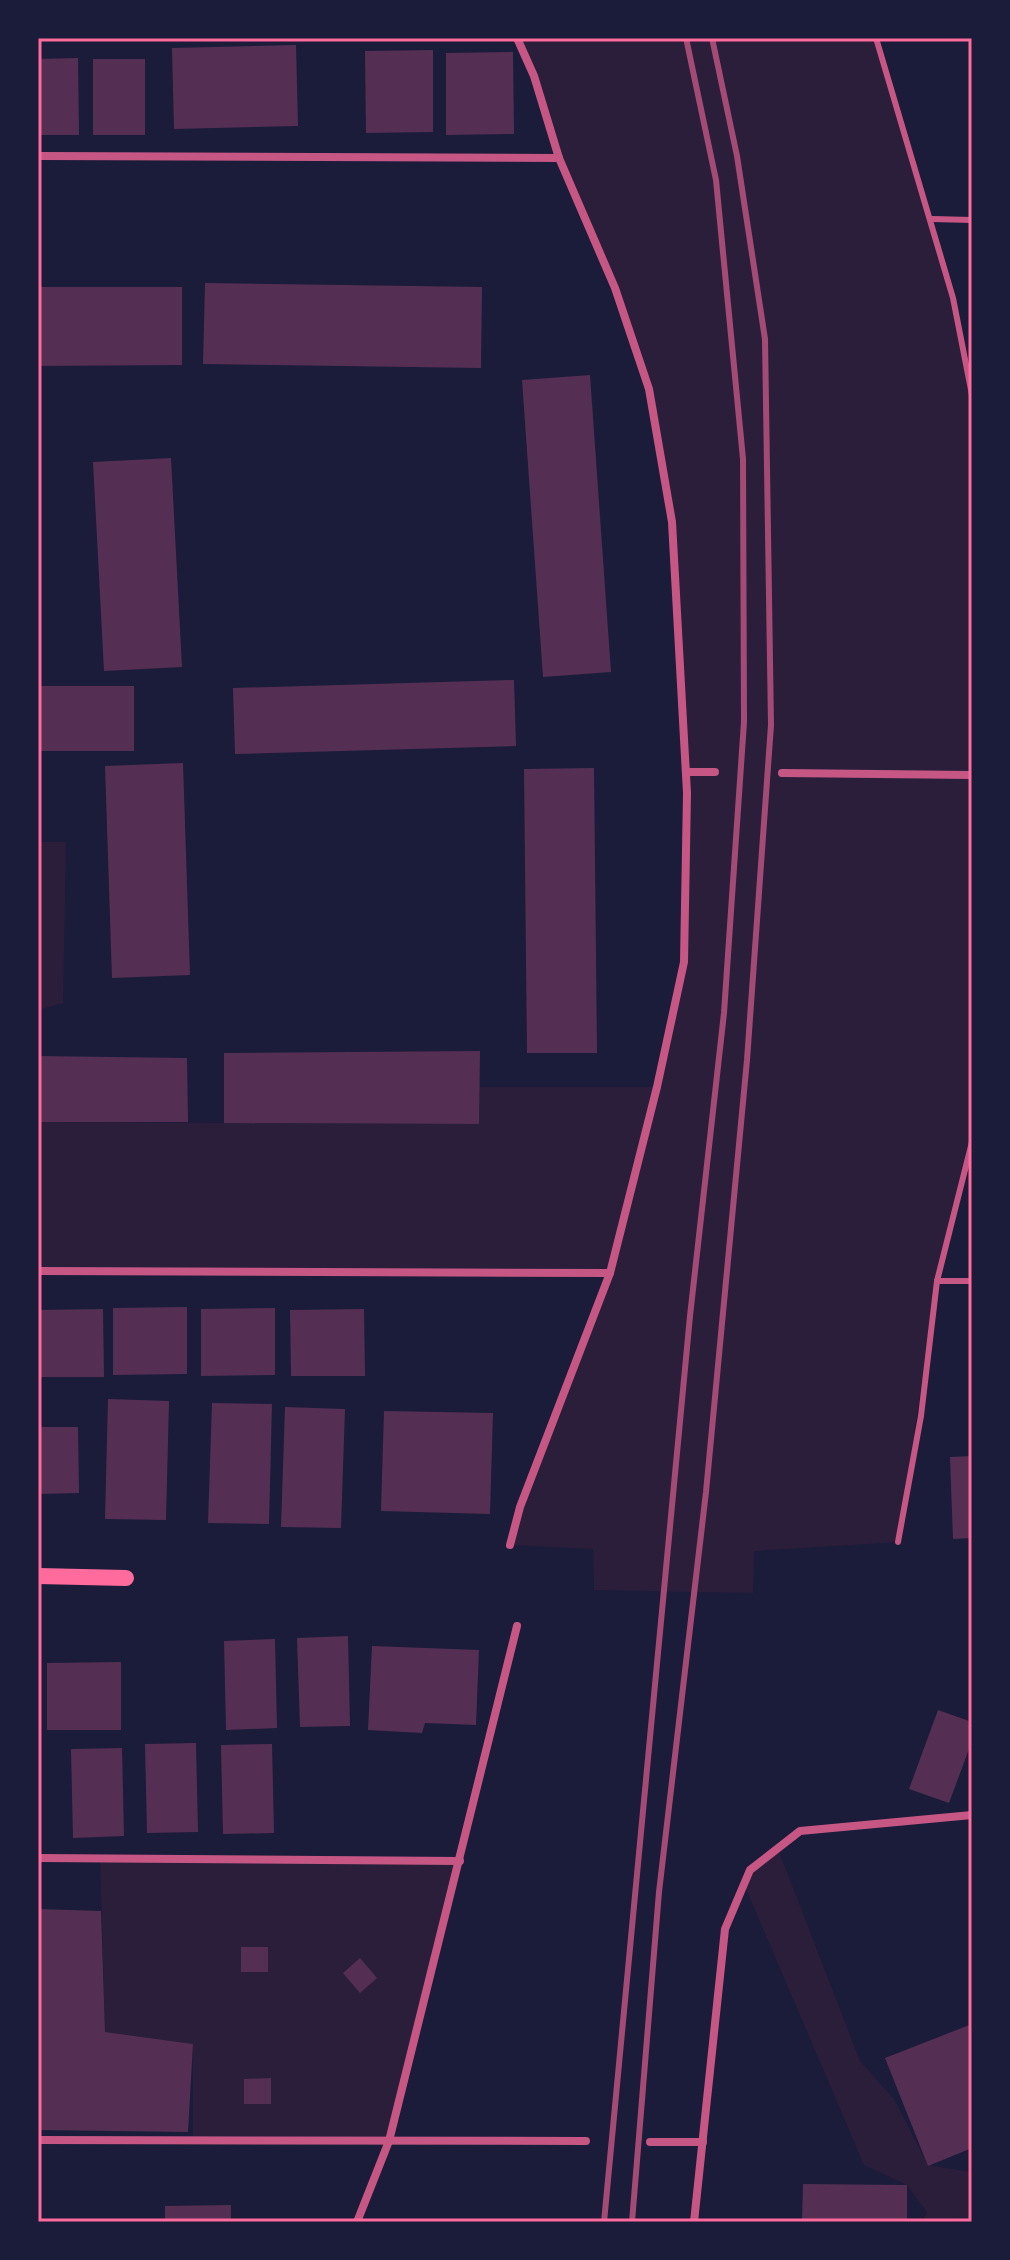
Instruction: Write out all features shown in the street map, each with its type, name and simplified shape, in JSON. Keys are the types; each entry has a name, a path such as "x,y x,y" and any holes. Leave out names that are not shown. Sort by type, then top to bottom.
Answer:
{"main road":[{"path":"38,1576 126,1578"}],"street":[{"path":"510,1545 520,1507 610,1273 684,962 686,772 672,522 649,389 615,288 559,158 534,76 517,38"},
{"path":"38,156 559,158"},
{"path":"686,772 715,772"},
{"path":"782,773 972,775"},
{"path":"38,1271 610,1273"},
{"path":"357,2222 389,2141 517,1626"},
{"path":"694,2222 725,1929 750,1870 800,1831 972,1815"},
{"path":"38,1858 460,1861"},
{"path":"38,2140 586,2141"},
{"path":"650,2142 703,2142"}],"lane":[{"path":"876,38 932,219 953,298 972,395"},
{"path":"932,219 972,220"},
{"path":"898,1542 921,1416 937,1281 972,1142"},
{"path":"937,1281 972,1281"}],"shaded area":[{"path":"517,38 876,38 953,298 972,398 972,1142 937,1281 898,1542 754,1551 753,1593 594,1590 593,1549 510,1545 610,1274 38,1271 38,1122 478,1124 479,1087 657,1087 684,962 686,772 672,522 649,389 615,288 559,158"},
{"path":"38,842 66,842 63,1003 38,1010"},
{"path":"778,1849 860,2061 894,2099 928,2165 972,2172 972,2222 922,2222 927,2212 907,2185 864,2165 744,1884 750,1870"},
{"path":"100,1858 460,1861 389,2141 193,2140 193,2044 105,2032"}],"building":[{"path":"296,45 298,126 174,129 172,48"},
{"path":"433,50 433,132 366,133 365,51"},
{"path":"513,52 514,134 446,135 446,53"},
{"path":"78,58 79,135 38,135 38,59"},
{"path":"93,59 145,59 145,135 93,135"},
{"path":"205,283 482,287 481,368 203,364"},
{"path":"38,287 182,287 182,365 38,366"},
{"path":"590,375 611,672 543,677 522,380"},
{"path":"171,458 182,667 104,671 93,462"},
{"path":"514,680 516,746 235,754 233,688"},
{"path":"38,686 134,686 134,751 38,751"},
{"path":"183,763 190,975 112,978 105,766"},
{"path":"594,768 597,1053 527,1053 524,769"},
{"path":"480,1051 479,1124 224,1123 224,1053"},
{"path":"38,1056 187,1058 188,1122 38,1122"},
{"path":"187,1307 187,1374 113,1375 113,1308"},
{"path":"275,1308 275,1375 201,1376 201,1309"},
{"path":"103,1309 104,1377 38,1377 38,1310"},
{"path":"364,1309 365,1376 291,1376 290,1310"},
{"path":"108,1399 169,1401 166,1520 105,1519"},
{"path":"212,1403 272,1404 269,1524 208,1523"},
{"path":"285,1407 345,1409 341,1528 281,1527"},
{"path":"384,1411 493,1413 490,1514 381,1511"},
{"path":"38,1427 78,1427 79,1493 38,1494"},
{"path":"972,1456 972,1538 953,1539 950,1457"},
{"path":"348,1636 350,1726 300,1727 297,1638"},
{"path":"275,1639 277,1728 226,1730 224,1641"},
{"path":"372,1646 479,1650 476,1725 425,1723 422,1733 368,1730"},
{"path":"121,1662 121,1730 47,1730 47,1663"},
{"path":"938,1710 972,1722 972,1741 949,1803 909,1789"},
{"path":"196,1743 198,1832 147,1833 145,1744"},
{"path":"272,1744 274,1833 223,1834 221,1745"},
{"path":"122,1748 124,1836 73,1838 71,1749"},
{"path":"38,1909 101,1911 105,2032 193,2044 188,2132 38,2130"},
{"path":"241,1947 268,1947 268,1972 241,1972"},
{"path":"360,1958 377,1978 360,1993 343,1973"},
{"path":"972,2024 972,2148 928,2166 885,2058"},
{"path":"271,2078 271,2104 244,2104 244,2079"},
{"path":"803,2184 907,2185 907,2222 802,2222"},
{"path":"231,2205 231,2222 165,2222 165,2206"}],"railway":[{"path":"604,2222 690,1316 724,1013 744,722 743,459 716,180 686,38"},
{"path":"632,2222 659,1892 706,1492 747,1060 771,725 765,339 737,156 712,38"}]}
